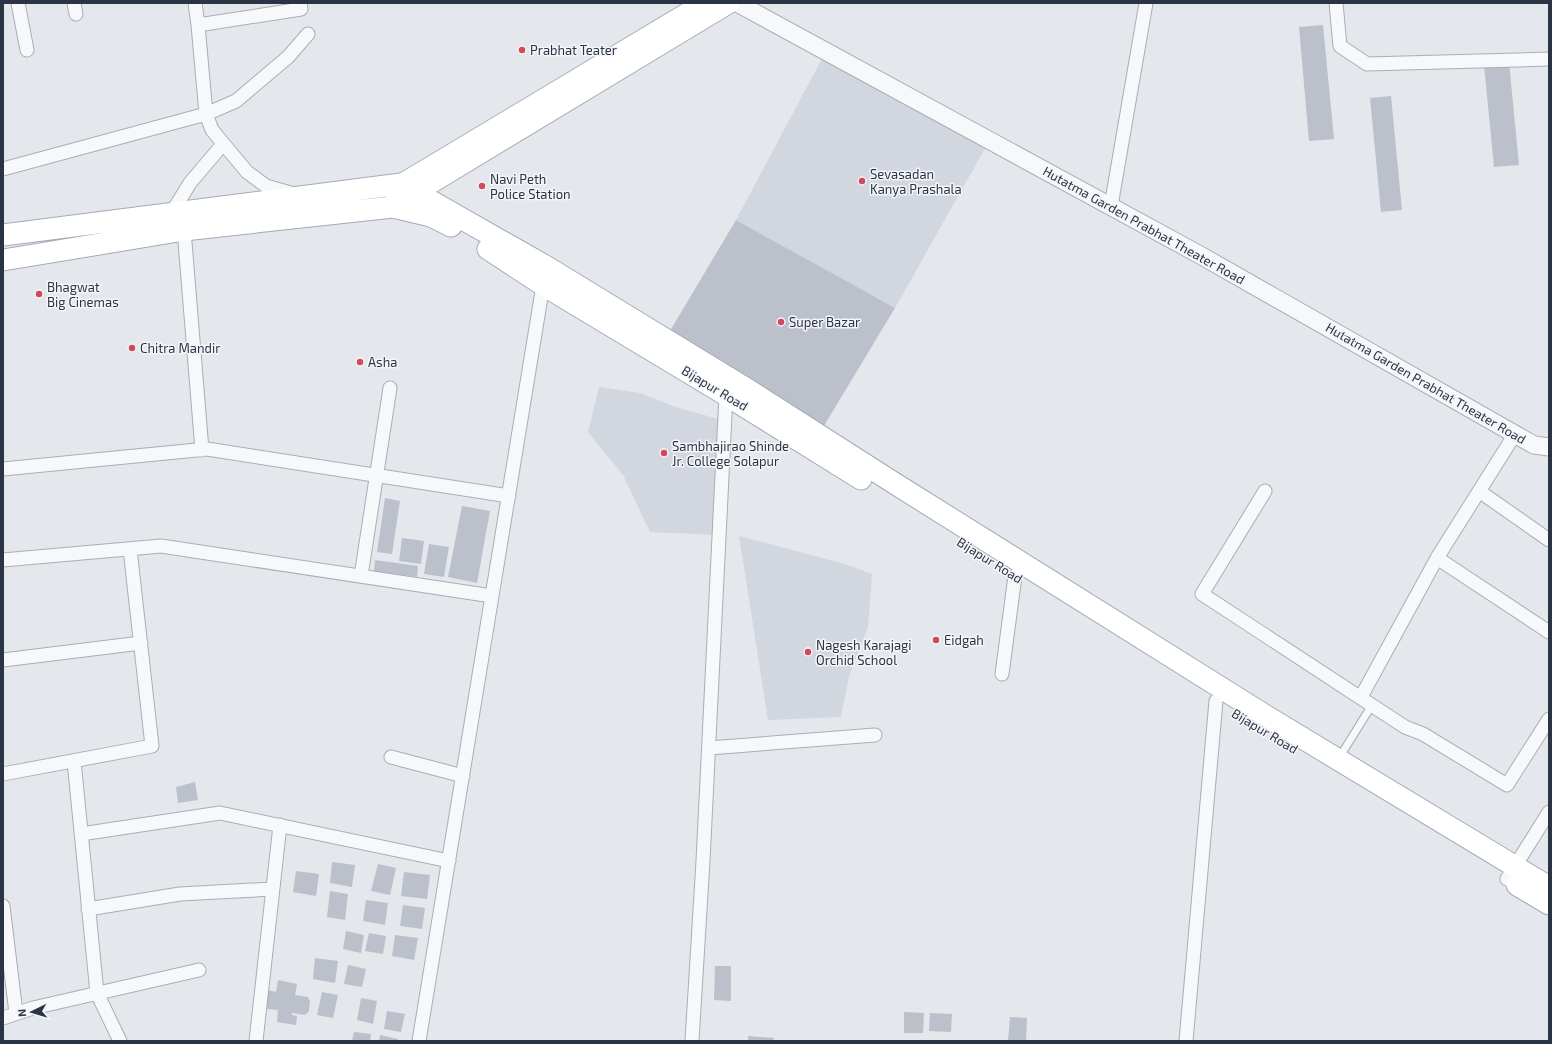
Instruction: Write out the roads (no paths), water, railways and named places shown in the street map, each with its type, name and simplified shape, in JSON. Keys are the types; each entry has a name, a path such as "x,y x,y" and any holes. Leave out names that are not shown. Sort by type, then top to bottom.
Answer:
{"main road":[{"path":"393,207 408,188 704,3"},
{"path":"3,260 178,222 305,197 408,188 730,3"},
{"path":"408,188 545,276"},
{"name":"Bijapur Road","path":"178,222 393,207 431,216 545,276 730,388 1015,576 1216,701 1512,873 1549,904"},
{"path":"3,236 178,222"},
{"path":"730,388 1338,759 1512,873 1549,887"}],"street":[{"path":"18,3 27,50"},
{"path":"195,3 206,114 212,130 247,172 266,186 305,197"},
{"path":"198,25 301,9 300,3"},
{"name":"Hutatma Garden Prabhat Theater Road","path":"737,3 1200,255 1534,445 1549,447"},
{"path":"1111,206 1146,3"},
{"path":"1336,3 1340,46 1367,64 1549,59"},
{"path":"3,169 206,114 236,101 288,57 308,34"},
{"path":"202,450 178,222 190,183 223,144"},
{"path":"420,1041 545,276"},
{"path":"360,576 390,388"},
{"path":"692,1041 730,388"},
{"path":"1361,697 1437,558 1515,434"},
{"path":"3,469 208,449 509,496"},
{"path":"1265,491 1202,594 1405,727 1423,734 1507,785 1549,720"},
{"path":"1479,491 1549,540"},
{"path":"3,560 161,546 492,596"},
{"path":"3,774 152,746 130,549"},
{"path":"1437,558 1549,632"},
{"path":"1002,674 1015,576"},
{"path":"3,660 140,643"},
{"path":"1186,1041 1216,701"},
{"path":"709,748 874,735"},
{"path":"391,757 463,776"},
{"path":"74,761 97,993 120,1041"},
{"path":"81,834 220,812 449,861"},
{"path":"1512,873 1549,812"},
{"path":"256,1041 280,825"},
{"path":"88,909 180,894 272,889"},
{"path":"3,906 16,1012"},
{"path":"3,1018 16,1012 199,970"}],"lane":[{"path":"1338,759 1372,704"}],"place":[{"name":"Prabhat Teater","path":"522,50"},
{"name":"Sevasadan Kanya Prashala","path":"862,181"},
{"name":"Navi Peth Police Station","path":"482,186"},
{"name":"Bhagwat Big Cinemas","path":"39,294"},
{"name":"Super Bazar","path":"781,322"},
{"name":"Chitra Mandir","path":"132,348"},
{"name":"Asha","path":"360,362"},
{"name":"Sambhajirao Shinde Jr. College Solapur","path":"664,453"},
{"name":"Eidgah","path":"936,640"},
{"name":"Nagesh Karajagi Orchid School","path":"808,652"}]}
